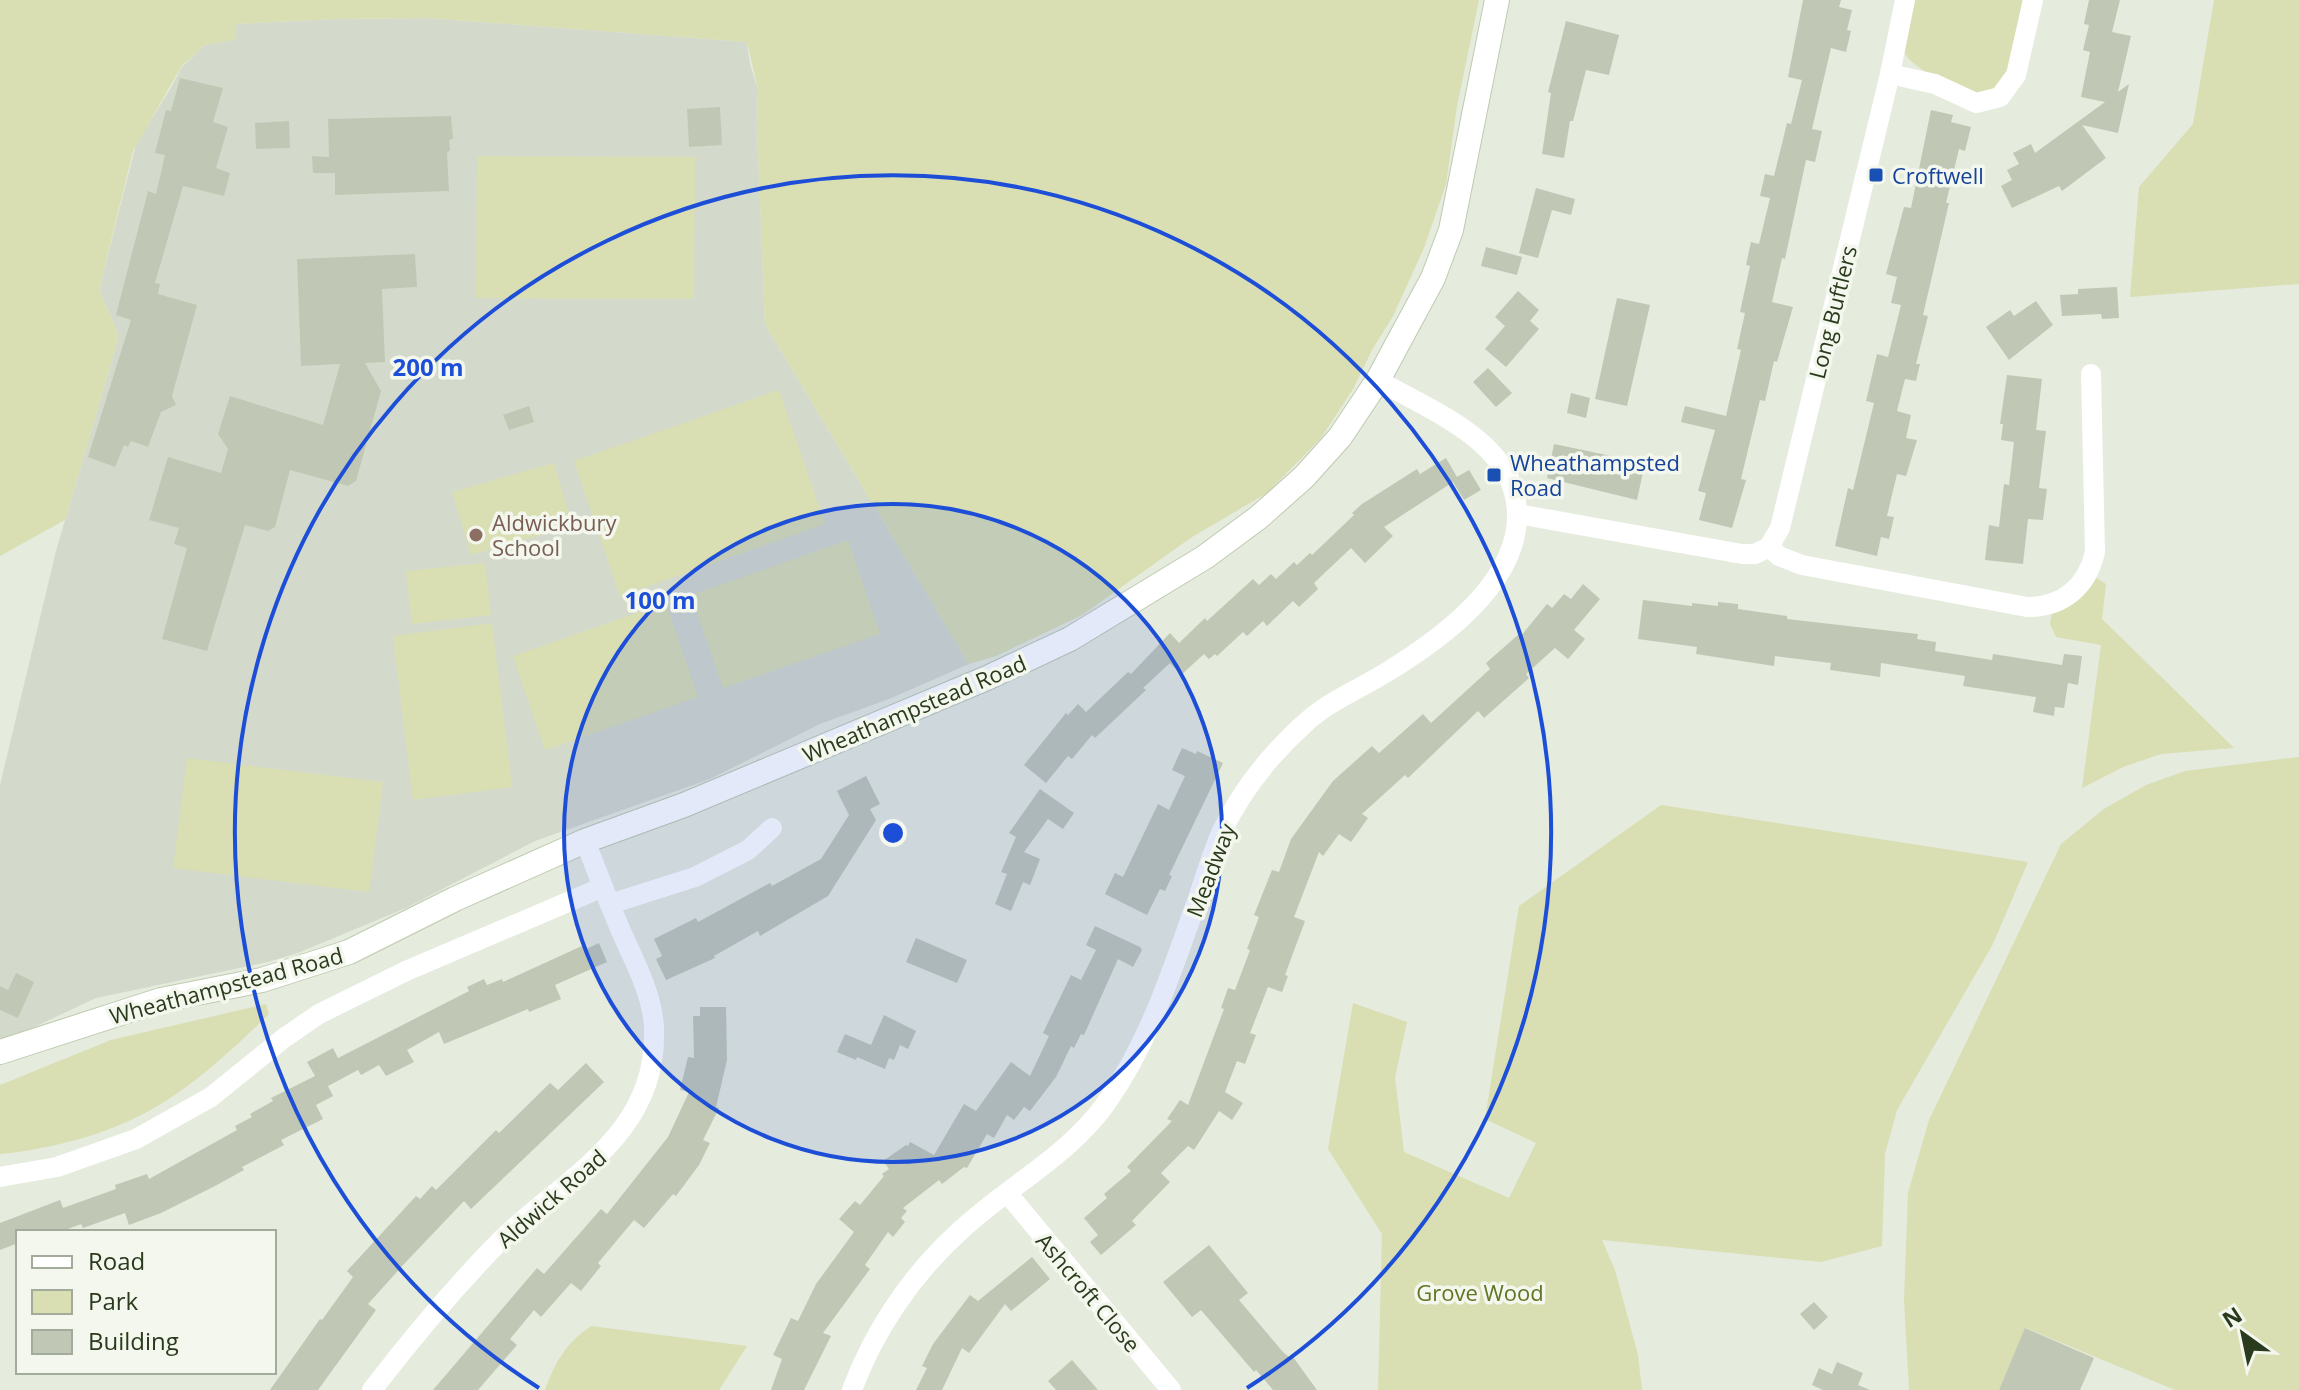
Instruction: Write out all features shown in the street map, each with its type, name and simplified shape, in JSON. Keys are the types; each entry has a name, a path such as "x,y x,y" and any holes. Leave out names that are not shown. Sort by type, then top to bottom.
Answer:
{"street":[{"name":"Wheathampstead Road","path":"0,1052 161,1000 262,980 349,952 455,899 585,841 684,805 987,678 1070,639 1205,557 1259,517 1304,477 1340,437 1378,380 1433,278 1451,230 1497,0"},
{"name":"Long Buftlers","path":"1769,547 1780,528 1890,74 1905,0"},
{"path":"1890,74 1935,84 1976,103 2000,97 2016,75 2033,0"},
{"path":"1518,514 1742,554 1755,554 1769,547 1779,556 1802,565 2027,607 2042,607 2066,598 2083,582 2091,569 2095,552 2091,374"},
{"name":"Meadway","path":"852,1390 872,1344 922,1271 961,1230 1072,1140 1104,1106 1131,1065 1160,1005 1221,832 1271,755 1306,721 1336,700 1418,653 1486,592 1507,562 1515,540 1518,514 1515,492 1507,471 1489,449 1468,433 1378,380"},
{"name":"Wheathampstead Road","path":"0,1177 57,1167 136,1139 211,1097 284,1038 341,1003 406,971 606,896 695,877 748,850 772,828"},
{"name":"Aldwick Road","path":"372,1390 460,1282 504,1238 603,1153 619,1135 645,1089 653,1055 654,1028 648,995 585,841"},
{"name":"Ashcroft Close","path":"1008,1194 1171,1390"}],"shaded area":[{"name":"Aldwickbury School","path":"427,18 747,42 758,90 765,324 969,664 889,699 820,724 710,779 535,841 406,908 298,953 96,998 13,1037 0,1040 0,785 56,551 119,336 99,290 136,144 181,68 205,45 235,39 235,24"}],"green space":[{"path":"0,0 1479,0 1457,106 1446,184 1424,248 1393,316 1353,389 1321,438 1267,493 1192,537 1082,615 996,656 969,664 765,324 758,90 747,42 427,18 236,24 236,39 205,45 181,67 133,151 99,290 119,336 65,520 0,556"},
{"path":"1912,0 2023,0 2012,56 2000,84 1987,92 1971,92 1936,77 1910,60 1905,44"},
{"path":"2214,0 2299,0 2299,284 2130,297 2139,187 2193,124"},
{"path":"477,156 695,157 694,299 476,298"},
{"path":"779,390 825,524 620,596 574,461"},
{"path":"554,463 572,526 471,555 452,492"},
{"path":"848,540 880,634 723,688 691,595"},
{"path":"485,563 491,615 412,624 406,571"},
{"path":"2095,577 2106,584 2102,619 2234,748 2161,754 2123,767 2082,788 2101,645 2056,637 2050,624 2052,613"},
{"path":"666,603 698,697 545,750 513,656"},
{"path":"492,623 512,787 413,800 393,636"},
{"path":"2299,757 2299,1390 2175,1390 2026,1328 1999,1390 1909,1390 1904,1301 1908,1193 1929,1120 2061,844 2104,809 2146,785 2185,771"},
{"path":"187,758 383,782 369,892 173,868"},
{"name":"Grove Wood","path":"1661,805 2028,862 1993,944 1897,1110 1885,1154 1882,1246 1821,1262 1602,1240 1615,1270 1638,1355 1642,1390 1378,1390 1382,1234 1328,1149 1353,1003 1407,1022 1395,1077 1404,1152 1509,1198 1536,1143 1485,1119 1519,906"},
{"path":"266,1004 269,1014 242,1040 200,1076 154,1108 80,1139 0,1154 0,1085 111,1040"},
{"path":"591,1326 747,1346 719,1390 545,1390 562,1354"}],"building":[{"path":"1803,0 1841,0 1839,7 1852,10 1847,30 1851,31 1846,52 1831,48 1812,129 1822,131 1815,162 1806,160 1785,259 1782,258 1772,302 1793,307 1777,362 1774,361 1765,401 1760,400 1741,479 1746,480 1732,528 1699,520 1706,493 1698,491 1715,430 1681,422 1685,406 1726,416 1741,350 1737,349 1745,313 1740,312 1750,266 1746,265 1751,242 1759,244 1770,198 1760,196 1765,174 1774,176 1802,80 1788,77"},
{"path":"2089,0 2120,0 2112,32 2131,36 2118,92 2129,84 2118,133 2082,125 2106,158 2062,191 2059,186 2012,208 2001,186 2012,180 2007,170 2019,164 2013,153 2031,144 2035,153 2105,102 2081,97 2090,52 2083,50 2089,25 2084,24"},
{"path":"1566,21 1619,35 1609,75 1586,70 1573,121 1570,121 1564,158 1542,154 1551,93 1548,92"},
{"path":"180,78 223,88 213,122 228,127 216,168 230,173 224,196 183,186 155,283 160,284 158,294 197,305 172,396 176,405 161,412 148,447 131,441 128,447 124,445 115,467 88,457 131,320 116,315 148,191 156,194 165,155 155,153 166,110 171,111"},
{"path":"720,107 722,145 689,147 687,109"},
{"path":"1931,110 1953,115 1951,122 1971,127 1965,151 1959,149 1946,203 1949,203 1923,315 1928,316 1916,364 1920,364 1916,381 1905,379 1897,411 1911,415 1906,438 1917,440 1906,476 1897,474 1887,516 1894,517 1889,539 1881,537 1877,556 1835,546 1848,488 1853,490 1874,403 1866,401 1877,354 1888,357 1901,305 1891,303 1897,277 1886,274 1904,207 1911,208"},
{"path":"451,116 453,139 449,140 450,150 447,153 449,191 335,195 335,173 313,173 312,156 329,157 328,119"},
{"path":"289,121 290,148 256,149 255,123"},
{"path":"1536,188 1575,199 1571,215 1552,210 1538,258 1519,253"},
{"path":"1486,247 1522,257 1517,275 1481,266"},
{"path":"415,254 417,287 382,289 385,362 365,363 381,391 356,481 348,486 290,470 275,527 268,531 245,525 207,651 162,639 187,548 174,544 179,528 149,520 168,457 221,473 228,449 218,434 230,396 323,425 340,364 301,366 297,259"},
{"path":"2117,287 2119,318 2102,319 2101,314 2062,316 2060,295 2078,294 2078,289"},
{"path":"1518,291 1539,310 1530,321 1539,329 1506,367 1485,349 1505,326 1495,317"},
{"path":"1617,298 1650,305 1627,406 1595,399"},
{"path":"2036,301 2053,325 2009,360 1986,327 2010,310 2014,316"},
{"path":"1488,368 1512,393 1496,407 1473,382"},
{"path":"2007,375 2042,379 2036,430 2046,431 2039,488 2047,489 2043,520 2028,519 2023,564 1985,560 1989,525 1999,527 2004,484 2009,485 2014,442 2001,440 2003,424 2000,424"},
{"path":"1571,393 1590,398 1586,418 1567,413"},
{"path":"529,406 534,422 509,430 503,415"},
{"path":"1554,444 1645,463 1637,500 1547,478"},
{"path":"1446,458 1457,477 1469,470 1481,490 1464,500 1453,482 1384,527 1393,536 1365,563 1351,548 1314,583 1318,589 1299,607 1293,601 1267,626 1263,621 1247,636 1243,632 1217,656 1215,654 1209,659 1204,654 1181,675 1170,663 1095,738 1092,735 1072,759 1068,756 1046,783 1024,765 1066,713 1068,715 1078,704 1086,712 1128,672 1131,674 1170,633 1179,643 1253,579 1259,585 1271,574 1276,579 1294,562 1297,565 1310,553 1312,555 1362,504 1417,469 1420,474"},
{"path":"1583,584 1600,599 1574,630 1585,639 1568,659 1555,648 1526,674 1529,678 1484,718 1478,711 1408,778 1405,775 1362,814 1368,818 1351,842 1339,834 1323,856 1319,852 1294,917 1305,921 1282,992 1268,987 1250,1033 1256,1035 1245,1064 1237,1061 1225,1092 1243,1103 1232,1120 1219,1111 1194,1150 1188,1146 1161,1173 1170,1182 1132,1221 1136,1225 1101,1255 1090,1242 1098,1235 1084,1218 1107,1198 1104,1194 1131,1171 1127,1167 1172,1121 1167,1119 1180,1100 1188,1105 1224,1009 1221,1008 1228,988 1235,990 1250,950 1247,949 1259,917 1254,915 1272,870 1279,872 1291,839 1333,781 1372,746 1379,753 1423,714 1431,723 1490,669 1486,663 1519,634 1521,636 1547,604 1552,608 1564,594 1571,599"},
{"path":"1643,600 1692,606 1692,603 1718,606 1718,602 1738,604 1738,609 1787,616 1787,619 1918,634 1917,639 1936,642 1935,651 1992,660 1993,654 2062,665 2064,654 2082,656 2078,685 2068,683 2064,708 2055,707 2054,716 2033,712 2036,697 1963,686 1965,676 1881,663 1880,677 1830,670 1831,663 1775,656 1774,666 1696,654 1697,647 1638,639"},
{"path":"1182,748 1223,763 1169,875 1172,876 1165,891 1160,889 1147,915 1105,894 1115,873 1123,877 1158,804 1169,810 1185,776 1172,770"},
{"path":"866,776 880,804 870,809 876,820 828,896 760,936 758,931 715,958 666,980 656,959 662,956 654,939 696,918 698,922 821,859 849,815 837,791"},
{"path":"1040,789 1074,813 1063,829 1048,819 1024,852 1040,859 1030,885 1023,882 1011,911 995,904 1007,874 1001,872 1016,837 1009,833"},
{"path":"1095,926 1140,947 1142,950 1133,967 1118,959 1084,1035 1081,1034 1074,1048 1071,1046 1056,1077 1030,1111 1024,1107 1014,1120 1007,1115 994,1138 987,1134 967,1168 964,1167 942,1184 939,1180 903,1208 907,1211 901,1218 905,1222 893,1237 888,1232 865,1265 870,1269 823,1333 831,1336 804,1390 771,1390 782,1359 773,1355 791,1318 798,1321 816,1284 854,1232 839,1219 855,1201 860,1205 884,1176 882,1174 889,1169 883,1161 910,1142 934,1155 964,1104 976,1111 1011,1062 1030,1076 1049,1036 1043,1033 1071,975 1081,980 1096,950 1086,945"},
{"path":"916,938 967,960 957,983 906,962"},
{"path":"599,943 607,962 555,985 561,999 529,1012 528,1009 444,1044 439,1032 407,1050 414,1062 386,1076 379,1065 361,1075 358,1070 328,1086 333,1096 316,1105 323,1119 281,1140 284,1145 242,1167 244,1170 215,1186 129,1225 125,1213 83,1228 81,1224 65,1230 16,1230 16,1244 0,1250 0,1223 60,1200 63,1208 147,1174 149,1179 237,1130 235,1126 273,1101 271,1098 315,1076 307,1062 333,1048 338,1058 469,991 467,987 484,979 487,985 502,979 503,982 584,945 586,949"},
{"path":"16,973 34,982 18,1018 0,1010 0,986 8,990"},
{"path":"700,1007 726,1007 727,1060 716,1107 719,1108 703,1140 710,1143 699,1165 676,1196 673,1194 644,1228 634,1220 598,1263 601,1266 581,1291 571,1283 541,1317 534,1310 510,1339 517,1345 478,1390 433,1390 537,1268 544,1274 601,1209 607,1214 668,1137 689,1092 680,1090 688,1057 694,1058 693,1016 700,1016"},
{"path":"884,1015 916,1031 908,1049 900,1045 894,1060 889,1058 885,1069 837,1052 845,1034 871,1045"},
{"path":"586,1063 604,1082 471,1209 464,1201 404,1264 368,1304 376,1310 318,1390 270,1390 353,1277 347,1271 416,1196 420,1199 432,1186 436,1190 496,1130 499,1133 550,1083 558,1090"},
{"path":"1209,1245 1248,1293 1239,1300 1283,1352 1291,1359 1293,1357 1317,1390 1273,1390 1201,1310 1192,1317 1163,1282"},
{"path":"1032,1257 1050,1279 1011,1311 1005,1304 969,1353 962,1348 942,1390 916,1390 927,1368 922,1366 933,1344 970,1295 978,1301"},
{"path":"1814,1302 1828,1317 1814,1330 1800,1314"},
{"path":"2025,1328 2094,1358 2080,1390 1999,1390"},
{"path":"1072,1360 1098,1390 1056,1390 1048,1381"},
{"path":"1837,1362 1863,1373 1858,1385 1870,1390 1823,1390 1812,1385 1819,1368 1832,1374"}],"place":[{"name":"Croftwell","path":"1876,175"},
{"name":"Wheathampsted Road","path":"1494,475"},
{"name":"Aldwickbury School","path":"476,535"}]}
